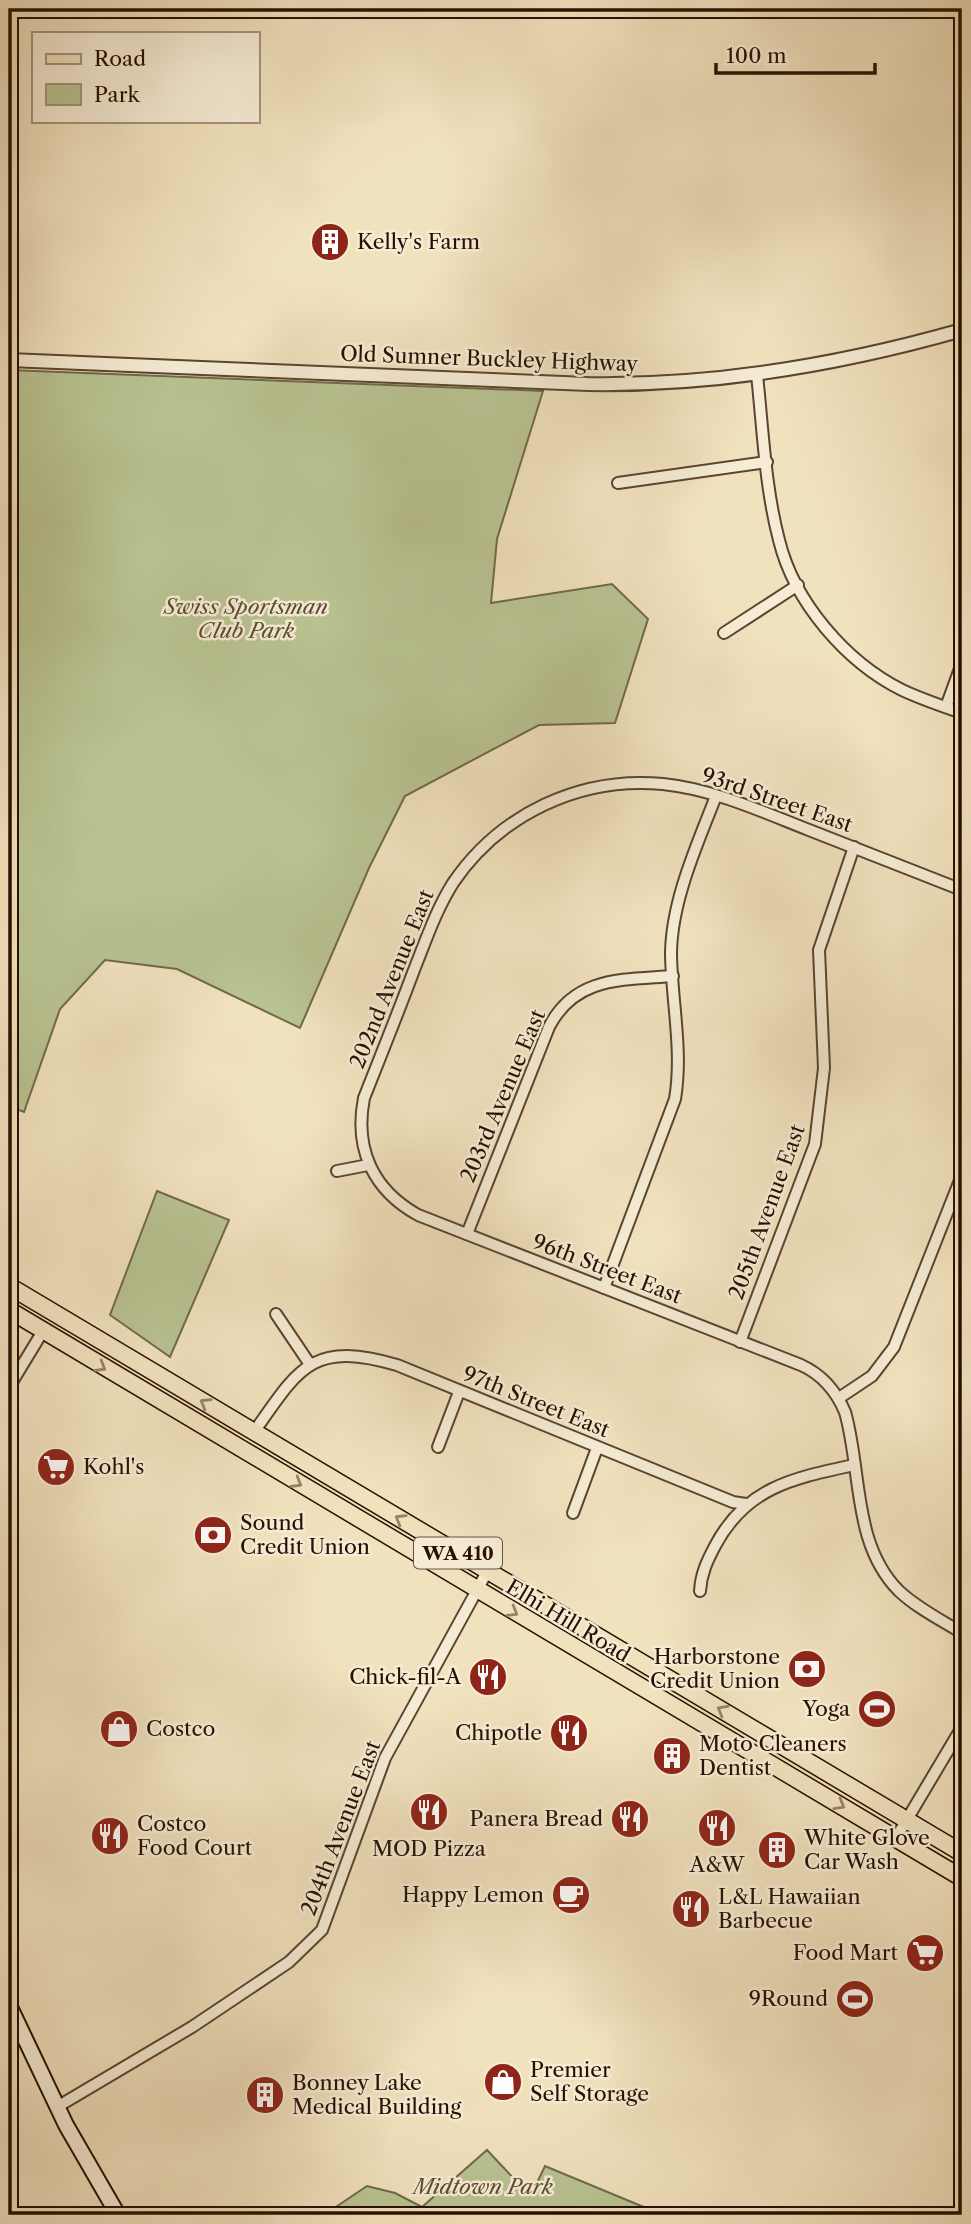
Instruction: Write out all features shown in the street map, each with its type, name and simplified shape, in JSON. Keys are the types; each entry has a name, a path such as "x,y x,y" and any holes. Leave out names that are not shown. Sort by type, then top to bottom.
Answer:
{"main road":[{"name":"Elhi Hill Road","path":"9,1286 962,1853"},
{"name":"Elhi Hill Road","path":"9,1310 962,1878"},
{"path":"9,2005 57,2107 118,2215"}],"street":[{"name":"Old Sumner Buckley Highway","path":"9,360 588,384 663,384 757,375 882,352 962,330"},
{"path":"757,375 779,544 798,585 826,628 858,659 900,689 962,713"},
{"path":"618,483 768,462"},
{"path":"724,633 798,585"},
{"path":"946,707 962,663"},
{"name":"93rd Street East","path":"572,793 597,787 644,783 716,796 962,890"},
{"name":"202nd Avenue East","path":"369,1165 361,1140 364,1098 444,899 475,856 501,832 530,812 572,793"},
{"path":"604,1288 675,1100 678,1071 672,938 681,900 716,796"},
{"name":"205th Avenue East","path":"740,1342 815,1144 824,1068 819,950 854,847"},
{"name":"203rd Avenue East","path":"467,1234 550,1027 562,1005 581,990 604,981 673,976"},
{"path":"337,1171 369,1165"},
{"name":"96th Street East","path":"369,1165 381,1186 404,1208 816,1373 839,1398"},
{"path":"962,1175 894,1347 872,1376 839,1398 847,1419 869,1540 886,1575 913,1603 962,1633"},
{"path":"254,1432 285,1388 309,1363 276,1314"},
{"path":"9,1387 43,1331"},
{"name":"97th Street East","path":"309,1363 321,1359 371,1357 397,1365 597,1448 733,1502 746,1504"},
{"path":"438,1447 459,1392"},
{"path":"573,1513 597,1448"},
{"path":"700,1591 701,1577 712,1551 735,1513 746,1504 795,1479 854,1465"},
{"name":"204th Avenue East","path":"57,2107 192,2027 289,1962 315,1939 329,1917 385,1758 488,1570"},
{"path":"896,1838 962,1727"}],"green space":[{"name":"Swiss Sportsman Club Park","path":"9,370 543,391 497,539 491,603 612,584 648,619 615,723 539,725 405,796 369,868 300,1028 177,969 105,960 60,1009 24,1112 9,1106"},
{"path":"157,1191 229,1220 170,1357 110,1315"},
{"name":"Midtown Park","path":"487,2150 517,2182 534,2189 545,2166 663,2215 324,2215 367,2186 395,2193 422,2207"}],"place":[{"name":"Kelly's Farm","path":"330,242"},
{"name":"Kohl's","path":"56,1467"},
{"name":"Sound Credit Union","path":"213,1535"},
{"name":"Harborstone Credit Union","path":"807,1669"},
{"name":"Chick-fil-A","path":"488,1677"},
{"name":"Yoga","path":"877,1709"},
{"name":"Costco","path":"119,1729"},
{"name":"Chipotle","path":"569,1733"},
{"name":"Moto Cleaners Dentist","path":"672,1756"},
{"name":"MOD Pizza","path":"429,1812"},
{"name":"Panera Bread","path":"630,1819"},
{"name":"A&W","path":"717,1828"},
{"name":"Costco Food Court","path":"110,1836"},
{"name":"White Glove Car Wash","path":"777,1850"},
{"name":"Happy Lemon","path":"571,1895"},
{"name":"L&L Hawaiian Barbecue","path":"691,1909"},
{"name":"Food Mart","path":"925,1953"},
{"name":"9Round","path":"855,1999"},
{"name":"Premier Self Storage","path":"503,2082"},
{"name":"Bonney Lake Medical Building","path":"265,2095"}]}
